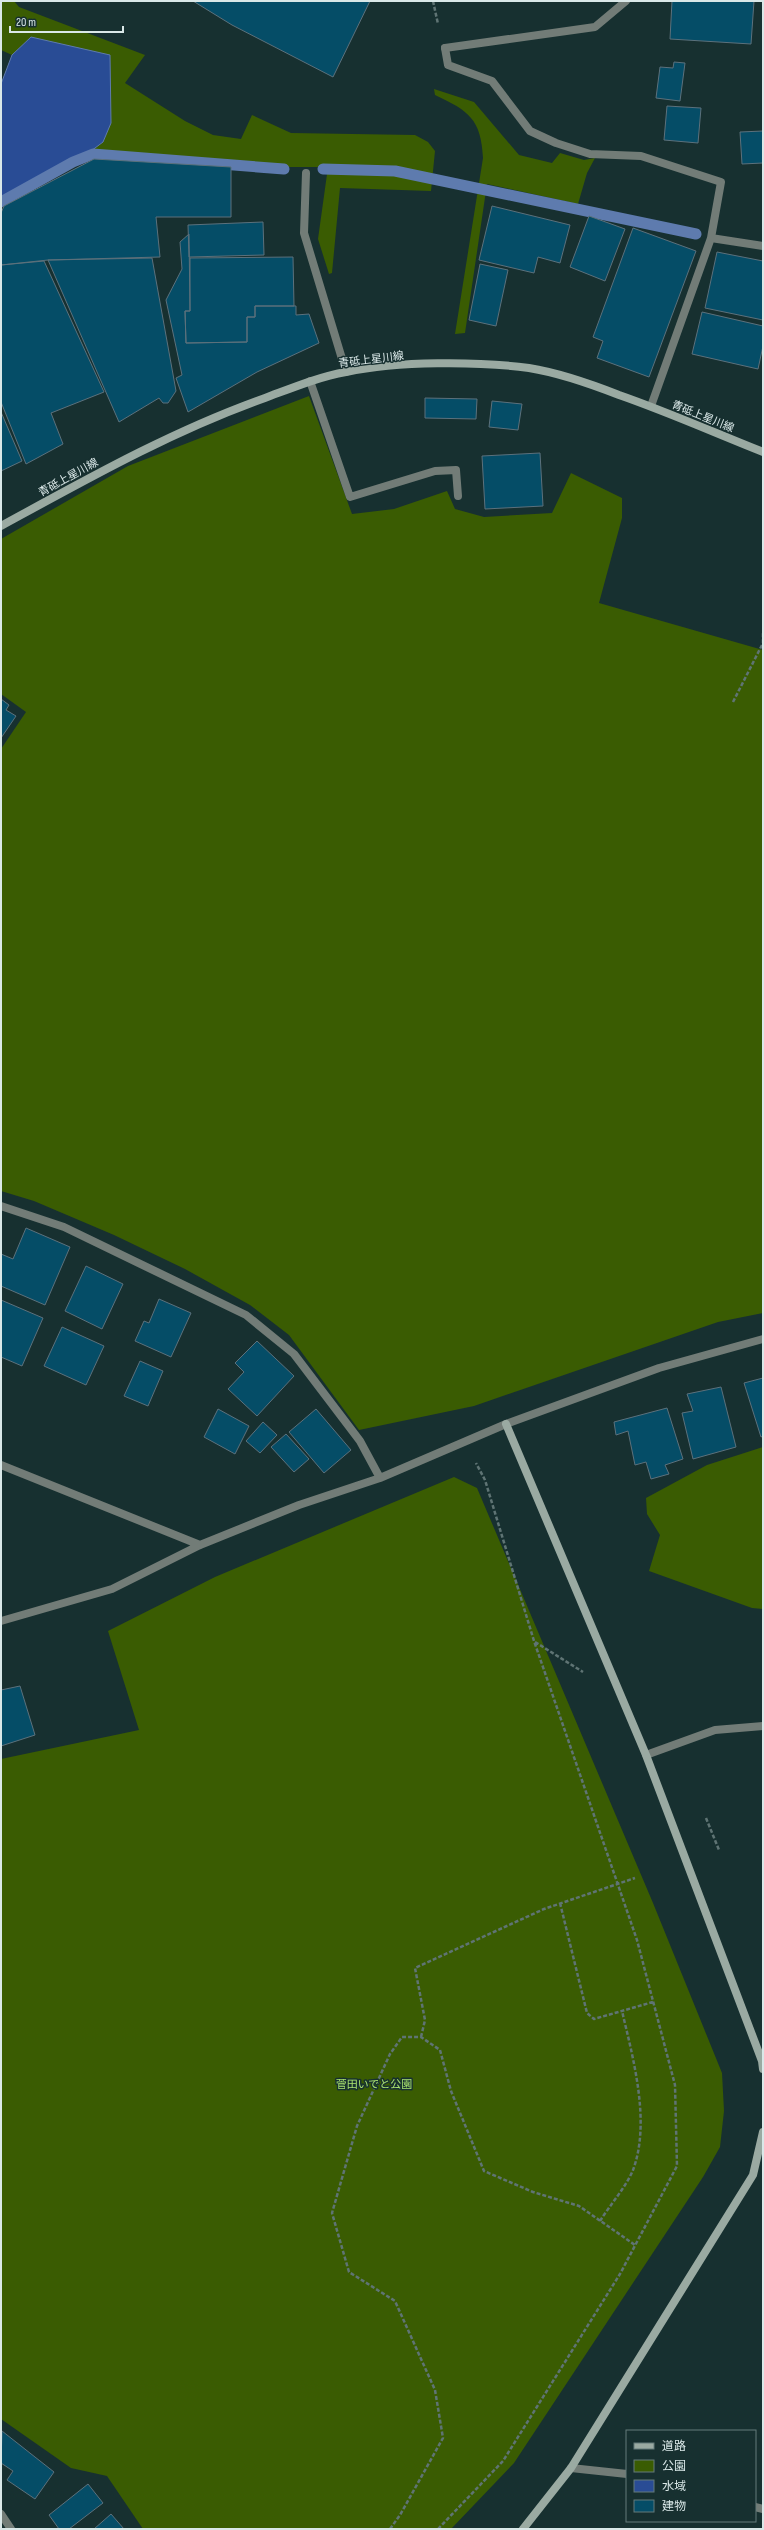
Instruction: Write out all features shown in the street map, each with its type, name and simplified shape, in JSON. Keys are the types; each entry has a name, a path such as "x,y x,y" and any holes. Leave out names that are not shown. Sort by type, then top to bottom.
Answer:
{"street":[{"path":"626,1 596,27 445,48 448,65 492,81 530,131 556,143 590,154 641,156 721,182 710,238 651,406"},
{"path":"306,173 304,233 346,372"},
{"path":"710,238 763,246"},
{"name":"青砥上星川線","path":"1,526 126,457 207,419 310,381 346,372 390,366 418,365 530,368 590,384 651,406 763,452"},
{"path":"310,381 350,497 435,470 456,470 458,496"},
{"path":"1,1206 64,1227 246,1315 294,1354 360,1441 380,1478"},
{"path":"1,1622 112,1589 200,1545 299,1505 380,1478 465,1443 506,1424 659,1368 763,1339"},
{"path":"506,1424 646,1755 763,2068"},
{"path":"1,1465 200,1545"},
{"path":"646,1755 714,1730 763,1727"},
{"path":"523,2529 571,2468 753,2175 763,2132"},
{"path":"571,2468 626,2474"},
{"path":"1,2514 11,2529"}],"path":[{"path":"733,702 763,643 763,633"},
{"path":"438,2529 504,2462 620,2274 677,2166 675,2085 637,1940 534,1642 485,1480 465,1443"},
{"path":"534,1642 621,1696"},
{"path":"706,1818 719,1850"},
{"path":"421,2037 425,2020 415,1968 560,1903 618,1885 635,1878"},
{"path":"560,1903 587,2013 594,2019 653,2002"},
{"path":"600,2221 633,2170 641,2128 635,2066 622,2011"},
{"path":"390,2529 400,2516 443,2438 435,2390 395,2301 349,2272 332,2213 356,2126 390,2054 402,2036 421,2037 440,2050 451,2092 484,2171 533,2192 579,2206 635,2245"}],"green space":[{"path":"1,1 14,1 19,7 145,55 125,83 185,121 213,135 241,139 252,115 291,133 415,135 428,142 435,151 431,191 340,188 332,273 329,274 318,239 328,167 284,167 91,151 103,142 31,37 12,55 1,50"},
{"path":"434,89 474,102 519,155 552,163 560,153 584,160 595,158 587,173 578,204 487,184 465,333 455,334 483,158 482,145 476,125 471,118 457,106 435,95"},
{"path":"309,396 352,514 394,509 447,491 455,509 484,517 552,513 571,473 622,498 622,518 599,603 763,650 763,1313 718,1322 474,1406 359,1430 289,1335 250,1305 185,1269 114,1235 34,1201 1,1191 1,749 26,712 1,694 1,539 128,466"},
{"path":"763,1447 763,1609 752,1608 649,1571 660,1535 647,1514 646,1498 707,1465"},
{"name":"菅田いでと公園","path":"454,1477 477,1488 653,1903 722,2073 724,2111 720,2147 703,2177 514,2463 451,2529 143,2529 107,2476 71,2468 1,2419 1,1759 139,1730 108,1631 215,1577"}],"water":[{"path":"31,37 110,55 111,123 103,142 91,151 1,200 1,84 12,55"}],"building":[{"path":"193,1 370,1 333,77 232,25"},
{"path":"672,1 754,1 751,44 670,39"},
{"path":"674,62 685,63 680,101 656,98 660,67 673,68"},
{"path":"667,106 701,108 698,143 664,140"},
{"path":"763,131 763,163 742,164 740,132"},
{"path":"94,159 231,167 231,217 156,217 160,257 48,260 1,265 1,213 4,206"},
{"path":"492,206 570,225 560,263 538,257 534,273 479,260"},
{"path":"589,216 625,229 605,281 570,267"},
{"path":"263,222 264,255 189,257 188,225"},
{"path":"633,228 696,251 649,377 597,358 603,341 593,337"},
{"path":"189,234 190,311 185,311 186,343 247,342 247,317 255,317 255,306 296,306 296,315 309,314 319,343 257,372 188,412 176,378 182,375 166,300 182,269 180,242"},
{"path":"717,252 763,261 763,320 705,308"},
{"path":"293,257 294,306 255,306 255,317 247,317 247,342 186,343 185,311 190,311 190,258"},
{"path":"152,258 176,391 168,403 163,403 159,398 119,422 48,260"},
{"path":"44,261 104,392 51,413 63,444 26,464 1,402 1,265"},
{"path":"480,264 508,270 496,326 469,320"},
{"path":"702,312 763,326 763,346 758,369 692,354"},
{"path":"425,398 477,399 476,419 425,418"},
{"path":"492,401 522,404 518,430 489,427"},
{"path":"1,412 22,461 1,471"},
{"path":"540,453 543,506 485,509 482,456"},
{"path":"1,699 9,705 6,710 16,716 1,738"},
{"path":"26,1228 70,1247 45,1305 1,1286 1,1254 13,1259"},
{"path":"86,1266 123,1284 102,1329 65,1311"},
{"path":"159,1299 191,1313 171,1357 135,1341 144,1321 149,1323"},
{"path":"1,1300 43,1318 22,1366 1,1357"},
{"path":"62,1327 104,1346 86,1385 44,1366"},
{"path":"257,1341 294,1376 257,1416 228,1389 244,1372 235,1363"},
{"path":"140,1361 163,1371 148,1406 124,1396"},
{"path":"763,1378 763,1436 761,1437 744,1383"},
{"path":"721,1387 736,1447 693,1459 682,1413 693,1411 687,1394"},
{"path":"667,1408 683,1459 665,1465 669,1474 651,1479 646,1462 635,1465 628,1431 616,1435 614,1422"},
{"path":"218,1409 249,1426 235,1454 204,1437"},
{"path":"316,1409 351,1450 324,1473 289,1432"},
{"path":"263,1422 277,1435 260,1453 246,1441"},
{"path":"286,1434 309,1459 294,1472 271,1447"},
{"path":"20,1686 35,1735 1,1746 1,1690"},
{"path":"2,2431 54,2472 35,2499 7,2480 13,2471 1,2463"},
{"path":"88,2484 103,2503 69,2529 59,2529 49,2515"},
{"path":"111,2514 124,2529 94,2529"}],"waterway":[{"path":"1,202 73,162 93,154 284,169"},
{"path":"323,169 395,171 696,234"}]}
